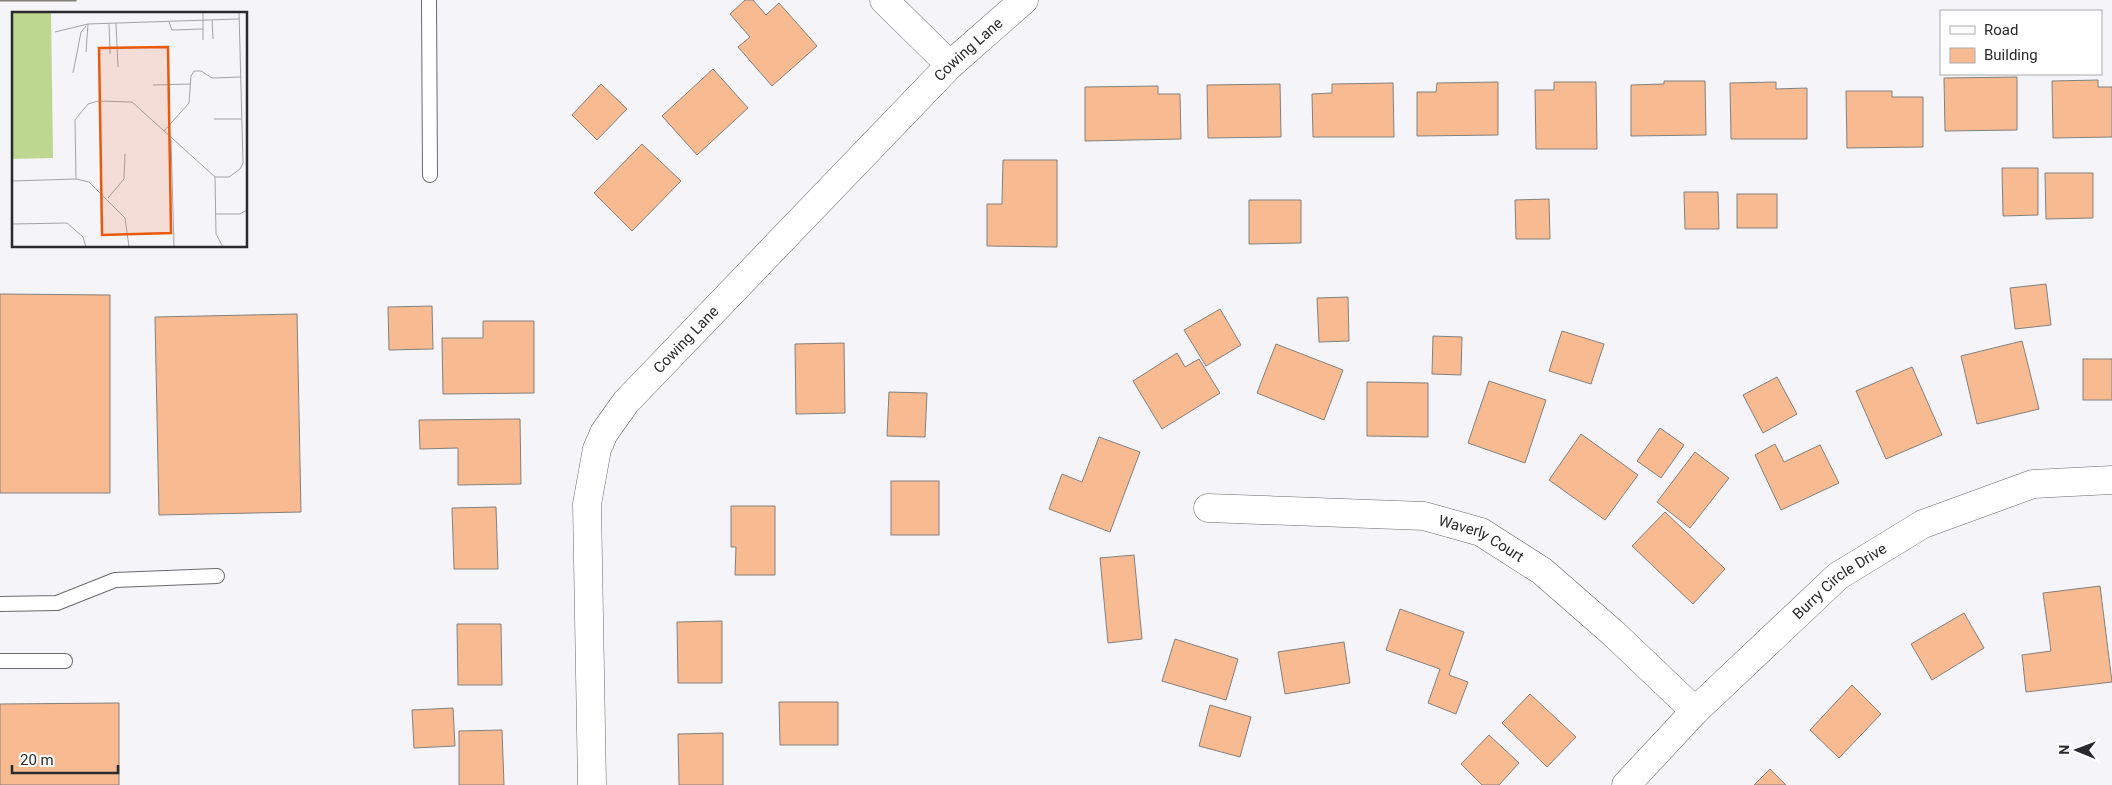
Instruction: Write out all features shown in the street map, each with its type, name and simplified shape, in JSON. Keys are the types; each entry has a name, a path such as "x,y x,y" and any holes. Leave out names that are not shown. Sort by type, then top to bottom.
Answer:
{"street":[{"path":"884,0 950,65"},
{"name":"Cowing Lane","path":"592,785 588,504 597,449 604,433 626,402 950,65 1024,0"},
{"name":"Burry Circle Drive","path":"1626,785 1695,711 1838,576 1923,524 2034,484 2112,480"},
{"name":"Waverly Court","path":"1208,508 1424,516 1482,532 1542,571 1613,633 1695,711"}],"lane":[{"path":"429,0 430,175"},
{"path":"0,604 57,603 115,580 217,576"},
{"path":"0,661 65,661"}],"building":[{"path":"76,0 76,1 0,1"},
{"path":"745,0 753,0 766,15 779,3 817,46 772,86 738,47 750,37 730,14"},
{"path":"713,69 748,108 697,155 662,116"},
{"path":"2017,77 2017,130 1945,131 1944,78"},
{"path":"2098,80 2098,87 2112,87 2112,137 2053,138 2052,81"},
{"path":"1664,81 1705,81 1706,135 1631,136 1631,85 1664,84"},
{"path":"1498,82 1498,135 1417,136 1417,92 1436,92 1437,83"},
{"path":"1554,82 1596,82 1597,149 1536,149 1535,90 1554,90"},
{"path":"1776,82 1776,89 1807,88 1807,139 1731,139 1730,83"},
{"path":"1393,83 1394,137 1313,137 1312,94 1332,93 1332,84"},
{"path":"601,84 627,109 597,140 572,115"},
{"path":"1280,84 1281,137 1208,138 1207,85"},
{"path":"1158,86 1158,94 1180,94 1181,139 1085,141 1085,87"},
{"path":"1846,91 1892,91 1892,97 1923,97 1923,147 1847,148"},
{"path":"642,144 681,181 632,231 594,193"},
{"path":"1003,160 1057,160 1057,247 987,246 987,204 1002,204"},
{"path":"2002,168 2038,168 2038,215 2003,216"},
{"path":"2045,173 2093,173 2093,218 2046,219"},
{"path":"1684,192 1718,192 1719,229 1685,229"},
{"path":"1737,194 1777,194 1777,228 1737,228"},
{"path":"1549,199 1550,239 1516,239 1515,200"},
{"path":"1249,200 1301,200 1301,243 1249,244"},
{"path":"2046,284 2051,325 2015,329 2010,288"},
{"path":"0,294 110,295 110,493 0,493"},
{"path":"1348,297 1349,341 1319,342 1317,298"},
{"path":"432,306 433,349 389,350 388,307"},
{"path":"1220,309 1241,345 1206,366 1184,330"},
{"path":"297,314 301,512 159,515 155,317"},
{"path":"483,321 534,321 534,393 443,394 442,338 483,338"},
{"path":"1562,331 1604,344 1591,384 1549,371"},
{"path":"1433,336 1462,337 1461,375 1432,374"},
{"path":"2022,341 2039,409 1977,424 1961,356"},
{"path":"844,343 845,413 796,414 795,344"},
{"path":"1276,344 1343,370 1324,420 1257,393"},
{"path":"1177,353 1185,367 1199,359 1220,393 1162,429 1133,381"},
{"path":"2083,359 2112,359 2112,400 2083,400"},
{"path":"1912,367 1942,435 1886,459 1856,391"},
{"path":"1777,377 1797,414 1763,433 1743,395"},
{"path":"1489,381 1546,400 1525,463 1468,443"},
{"path":"1367,382 1428,383 1428,437 1367,436"},
{"path":"889,392 927,393 925,437 887,436"},
{"path":"520,419 521,484 458,485 458,448 420,449 419,420"},
{"path":"1660,428 1684,445 1661,478 1637,461"},
{"path":"1581,434 1638,475 1605,520 1549,480"},
{"path":"1099,437 1140,452 1110,532 1049,509 1062,474 1082,482"},
{"path":"1775,444 1784,462 1820,445 1839,483 1781,510 1755,455"},
{"path":"1695,452 1729,478 1690,528 1657,502"},
{"path":"891,481 939,481 939,535 891,535"},
{"path":"731,506 775,506 775,575 735,575 736,547 731,547"},
{"path":"496,507 498,569 454,569 452,508"},
{"path":"1665,512 1725,569 1693,604 1632,546"},
{"path":"1134,555 1142,639 1108,643 1100,558"},
{"path":"2100,586 2112,682 2026,692 2022,655 2051,651 2043,593"},
{"path":"1400,609 1464,632 1449,675 1468,682 1456,714 1428,703 1440,669 1386,650"},
{"path":"1964,613 1984,648 1932,680 1911,644"},
{"path":"722,621 722,683 678,683 677,622"},
{"path":"457,624 501,624 502,685 458,685"},
{"path":"1175,639 1238,659 1226,700 1162,681"},
{"path":"1344,642 1350,683 1285,694 1278,652"},
{"path":"1852,685 1881,714 1839,758 1810,730"},
{"path":"1530,694 1576,737 1547,767 1502,723"},
{"path":"779,702 838,702 838,745 780,745"},
{"path":"119,703 119,785 0,785 0,704"},
{"path":"1210,705 1251,717 1240,757 1199,746"},
{"path":"453,708 455,746 414,748 412,710"},
{"path":"502,730 504,785 459,785 459,731"},
{"path":"723,733 723,785 679,785 678,734"},
{"path":"1489,735 1519,763 1499,785 1482,785 1461,764"},
{"path":"1770,769 1786,785 1754,785"}]}
